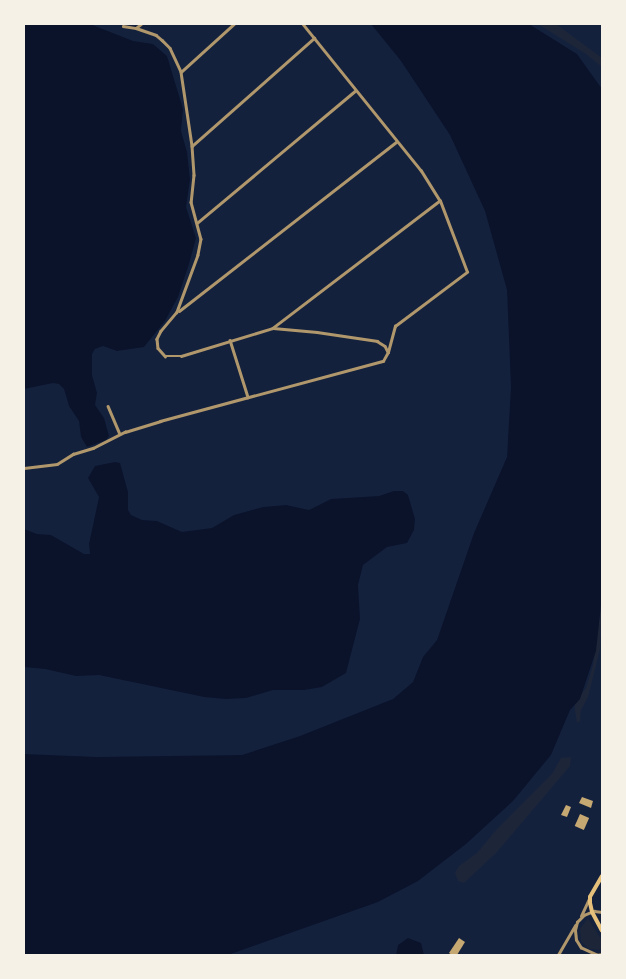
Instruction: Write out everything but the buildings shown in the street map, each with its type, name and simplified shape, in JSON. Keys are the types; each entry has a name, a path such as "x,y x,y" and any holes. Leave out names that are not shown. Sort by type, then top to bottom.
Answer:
{"highway":[{"path":"602,876 590,897 592,912 602,931"}],"street":[{"path":"136,28 141,24"},
{"path":"181,72 234,24"},
{"path":"24,468 57,464 73,454 93,448 120,434 160,420 383,361 388,352 391,332 394,326 467,272 440,200 420,170 303,24"},
{"path":"123,26 156,35 170,48 181,72 192,146 194,175 192,202 201,243 178,312"},
{"path":"192,146 314,38"},
{"path":"198,223 355,91"},
{"path":"396,142 178,312 161,331 157,339 158,348 165,356 181,356 273,328 440,200"},
{"path":"273,328 377,341 385,346 388,352"},
{"path":"230,340 248,397"},
{"path":"108,406 120,434"},
{"path":"558,955 590,897"},
{"path":"596,955 584,951 577,943 575,932 578,921 592,912 602,912"},
{"path":"585,955 602,954"}],"shaded area":[{"path":"24,24 90,24 133,41 153,44 167,56 183,109 181,131 187,152 190,179 186,207 196,238 189,264 178,297 165,321 144,347 117,351 103,346 95,349 92,354 92,375 97,393 95,405 104,418 109,436 106,440 87,447 81,437 79,421 69,406 64,389 59,384 53,383 24,389"},
{"path":"371,24 529,24 577,54 602,89 602,596 596,651 580,699 570,710 551,755 513,801 466,844 418,881 378,902 228,955 24,955 24,754 97,757 242,755 300,736 393,699 413,682 423,657 437,640 474,533 507,457 511,387 507,290 485,211 450,135 401,61"},
{"path":"538,24 556,24 602,58 602,67 586,54"},
{"path":"115,462 120,463 128,492 128,510 131,515 142,520 157,521 182,532 212,528 234,515 263,507 286,505 309,510 331,499 379,496 394,491 403,491 408,495 415,519 414,530 407,543 387,547 363,565 358,585 360,619 346,673 322,687 304,690 273,690 246,698 226,699 204,697 99,675 76,676 45,669 24,667 24,529 37,534 51,535 84,554 90,554 89,544 99,497 88,478 95,466"},
{"path":"602,597 600,649 588,697 581,710 580,721 577,723 574,703 586,688 593,665"},
{"path":"571,757 570,766 497,852 464,883 458,881 455,873 459,866 477,853 497,829 552,774 561,758"},
{"path":"588,918 602,941 602,950 589,949 581,941 580,929"},
{"path":"408,938 421,943 424,955 396,955 398,945"}]}
